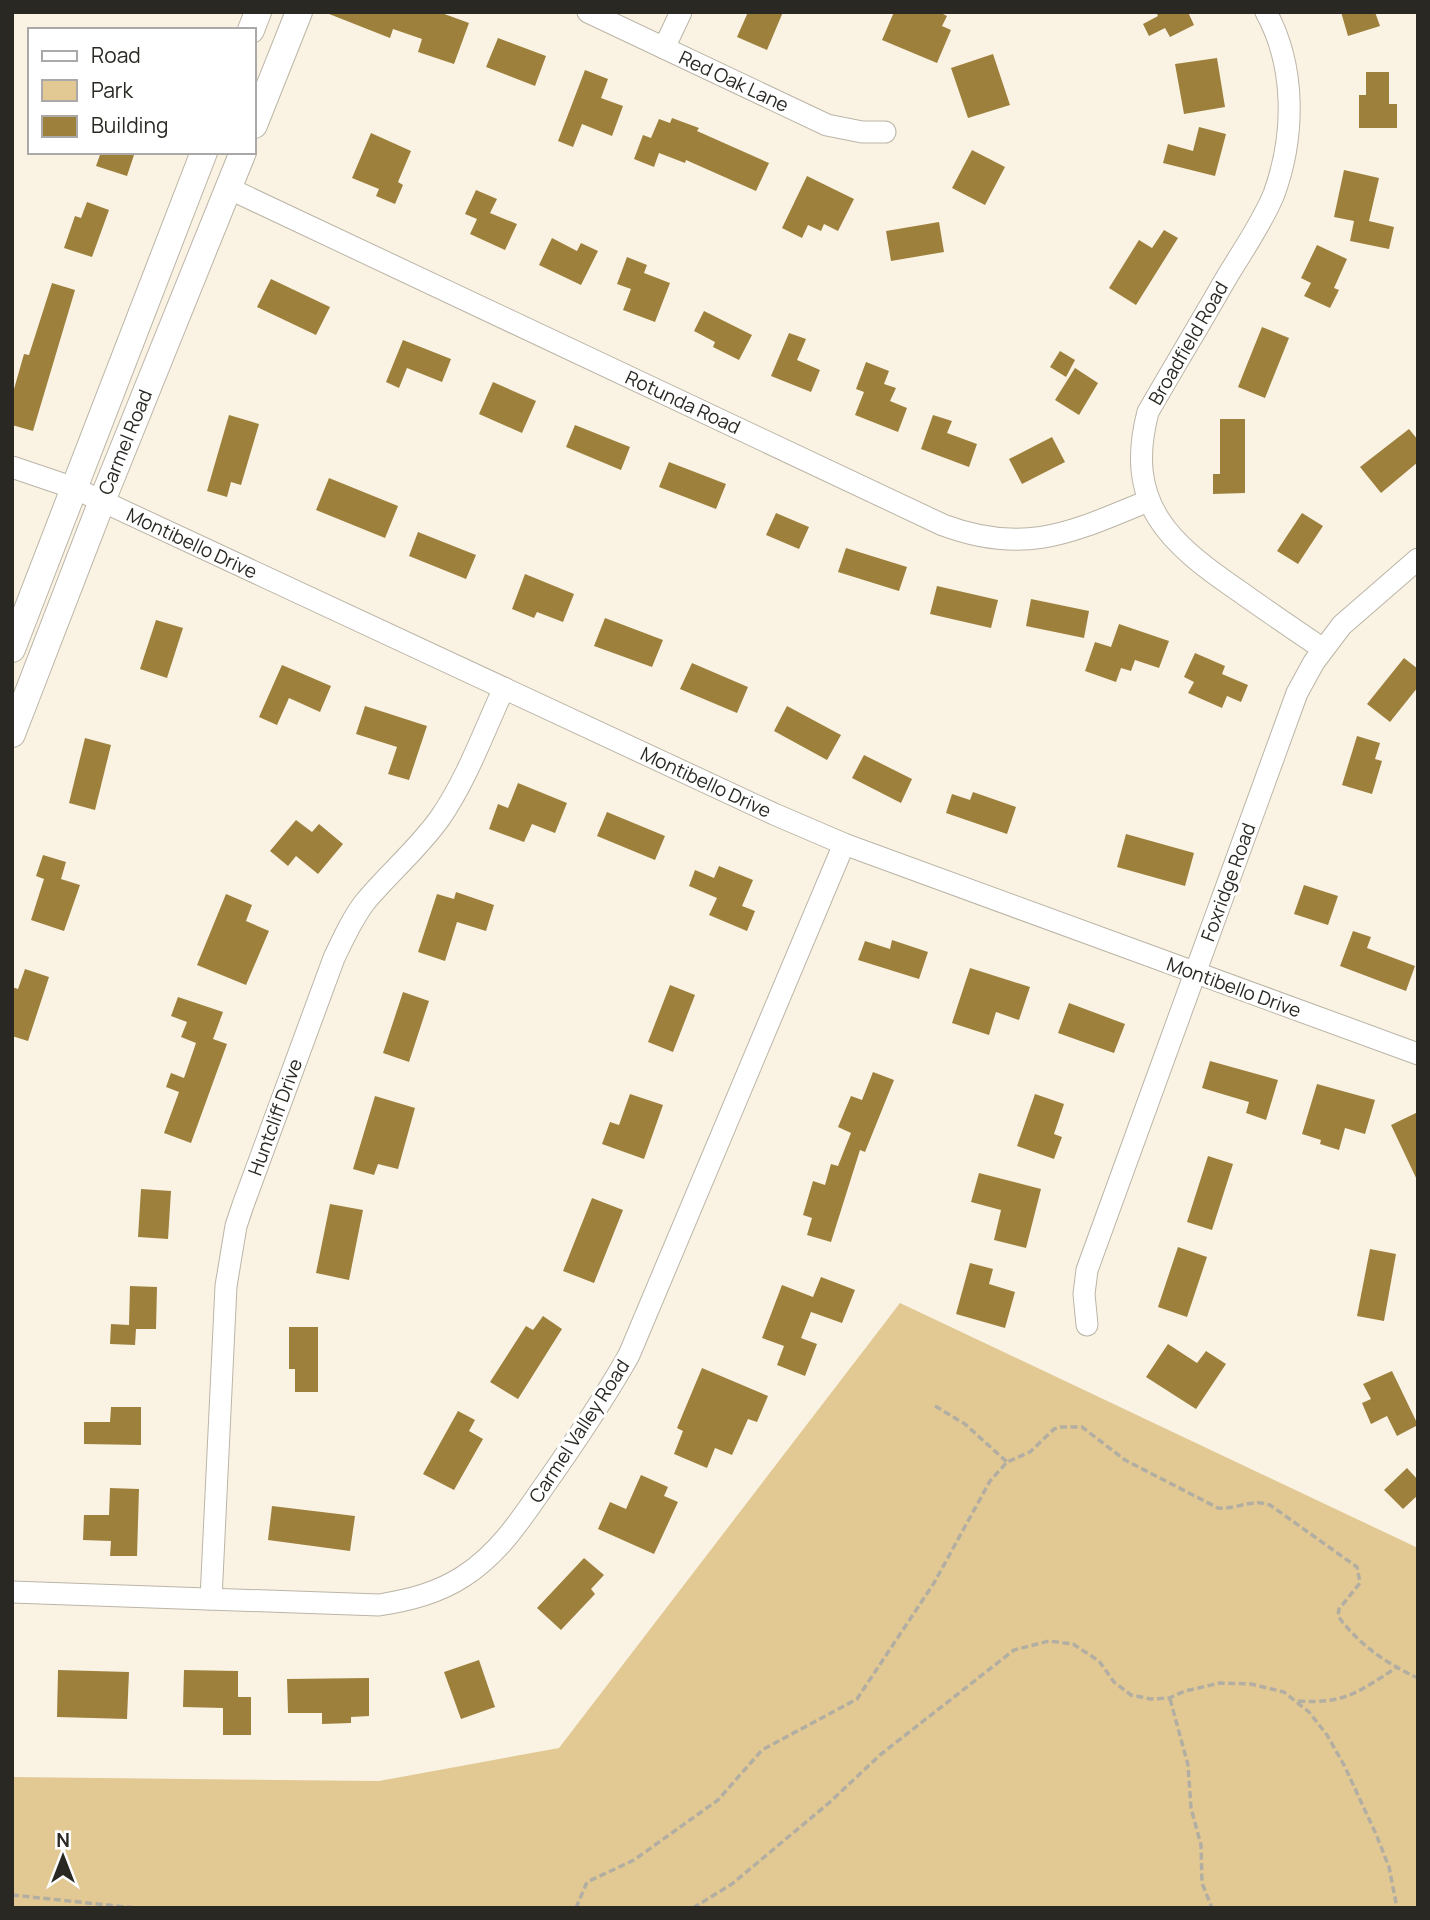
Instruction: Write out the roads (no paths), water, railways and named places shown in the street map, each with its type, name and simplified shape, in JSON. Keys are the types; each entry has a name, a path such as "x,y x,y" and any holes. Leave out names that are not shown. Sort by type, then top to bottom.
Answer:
{"main road":[{"path":"256,120 299,12"},
{"name":"Carmel Road","path":"12,649 203,154"},
{"name":"Carmel Road","path":"12,734 102,501 242,154"}],"street":[{"name":"Red Oak Lane","path":"588,12 827,125 862,132 885,132"},
{"path":"664,48 681,12"},
{"name":"Broadfield Road","path":"1266,12 1285,67 1290,105 1284,160 1268,206 1148,412 1140,468 1148,501 1160,522 1186,552 1323,649"},
{"name":"Rotunda Road","path":"228,188 943,525 970,535 1013,541 1057,536 1148,501"},
{"name":"Montibello Drive","path":"12,467 74,488 774,814 844,844 1418,1054"},
{"name":"Foxridge Road","path":"1087,1325 1084,1294 1087,1270 1297,693 1323,649 1342,625 1413,571"},
{"name":"Huntcliff Drive","path":"211,1599 226,1286 236,1226 334,958 347,930 364,904 418,847 441,816 461,782 504,688"},
{"name":"Carmel Valley Road","path":"12,1592 364,1605 410,1600 439,1590 468,1574 491,1554 512,1531 603,1401 641,1331 844,844"}]}
